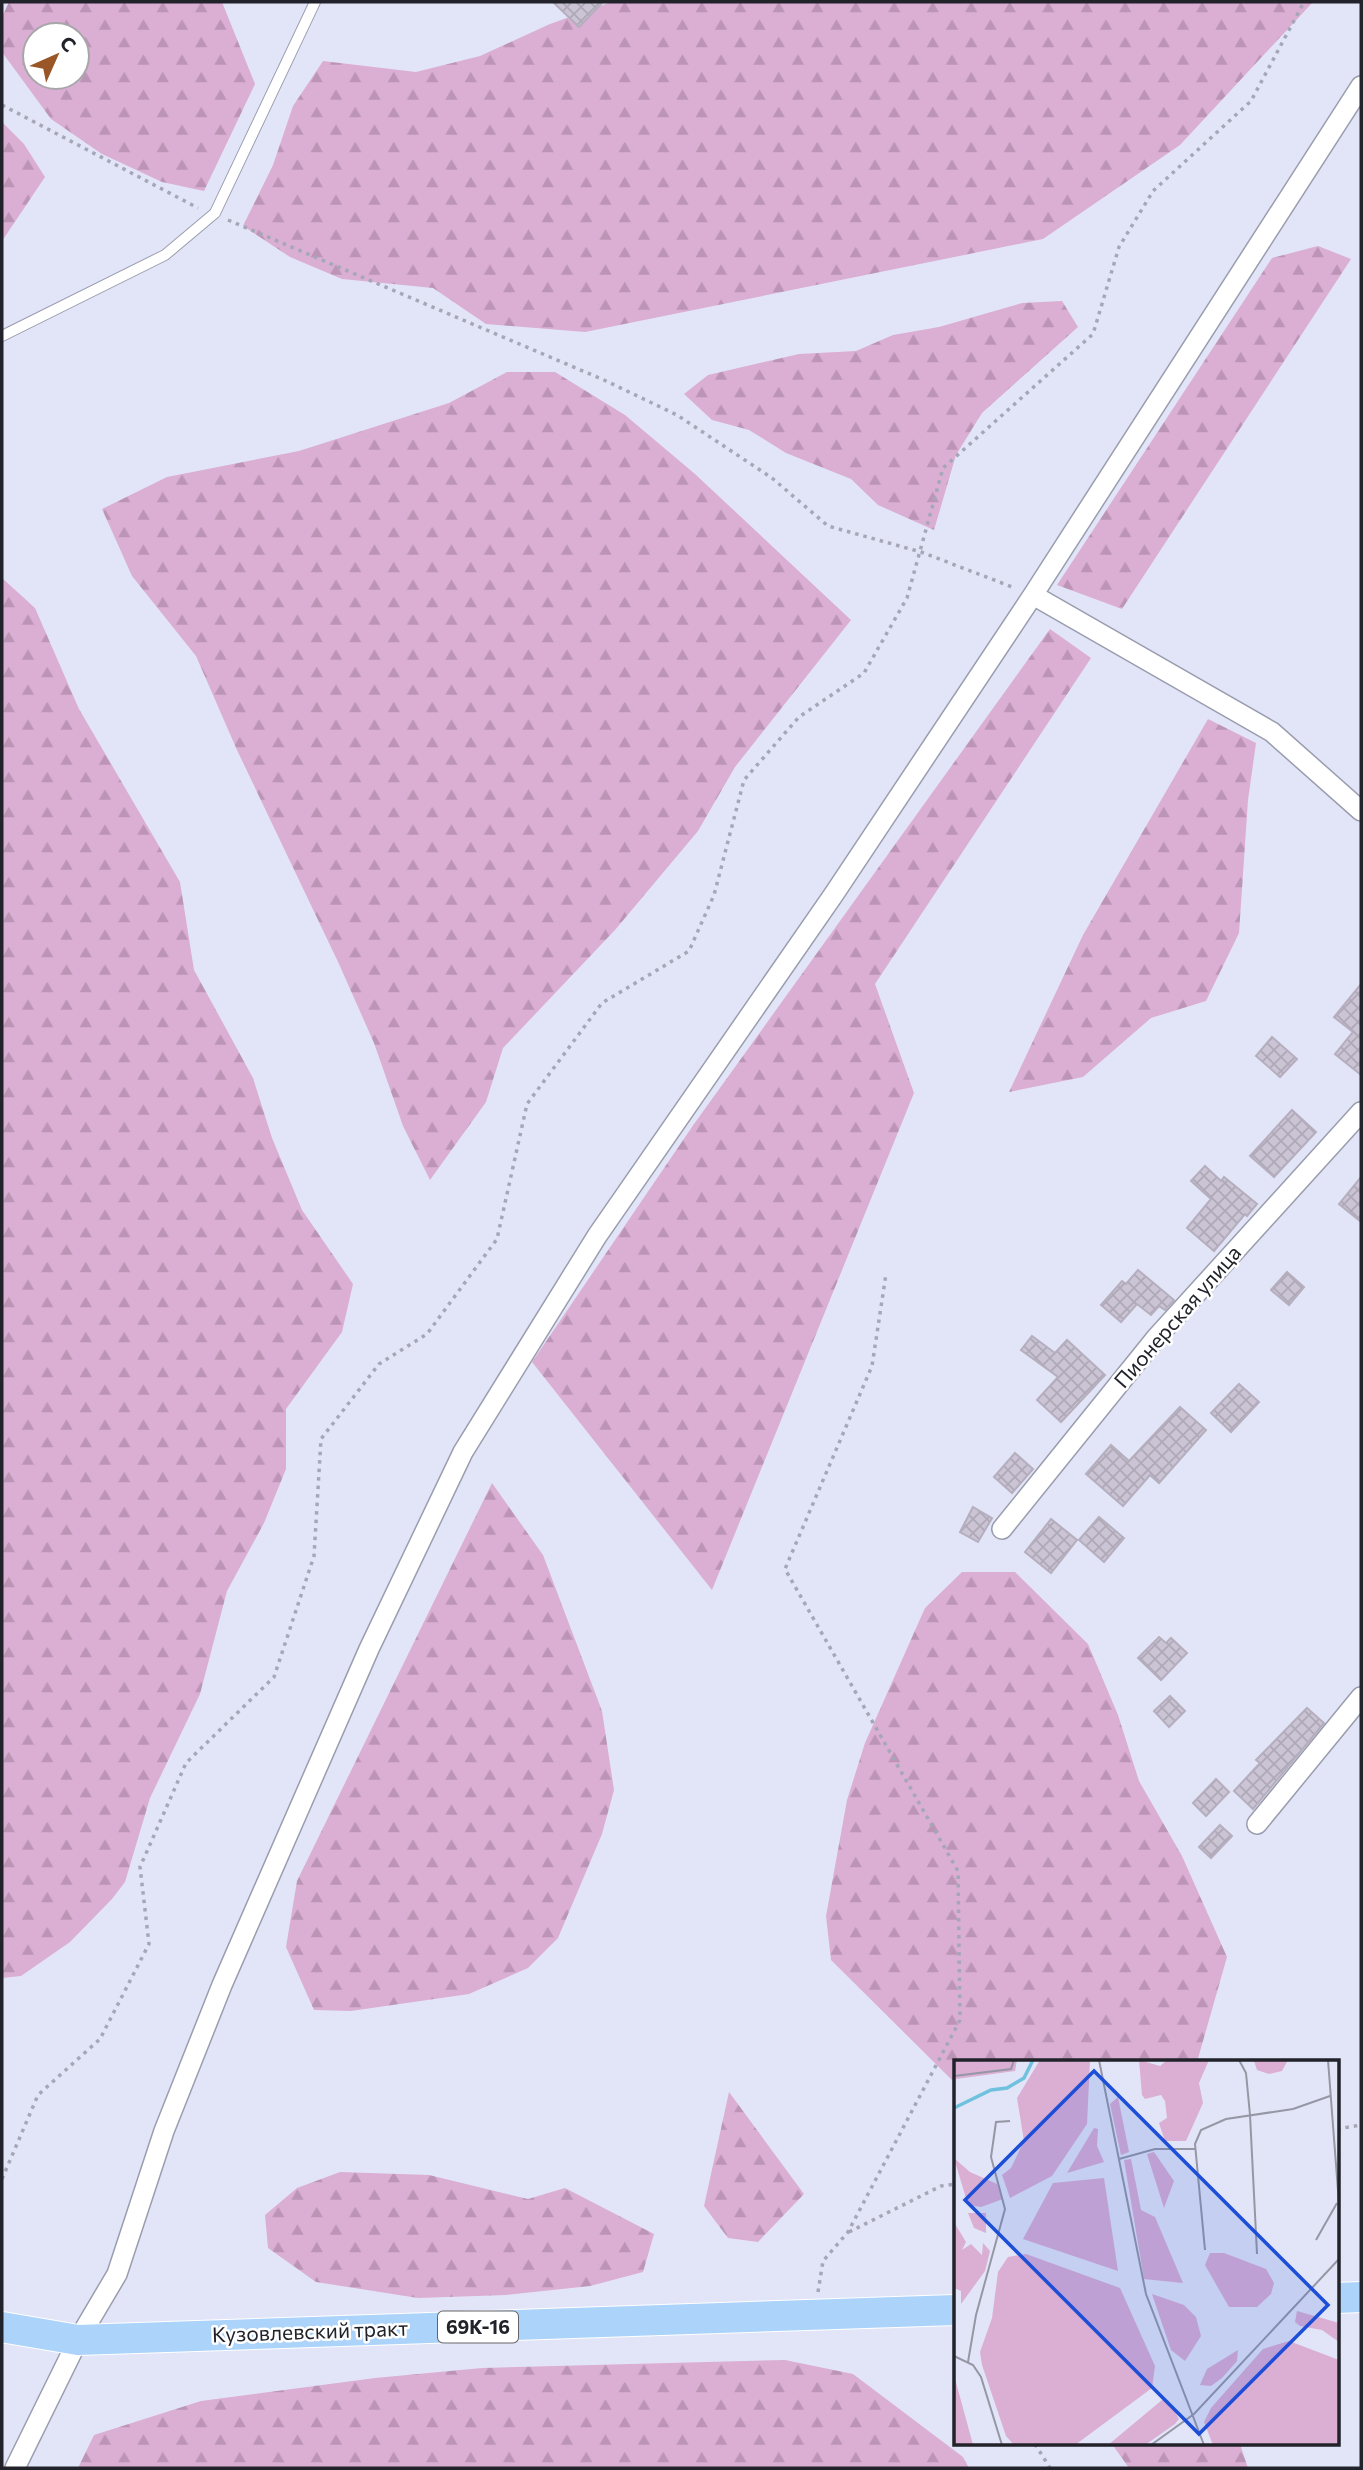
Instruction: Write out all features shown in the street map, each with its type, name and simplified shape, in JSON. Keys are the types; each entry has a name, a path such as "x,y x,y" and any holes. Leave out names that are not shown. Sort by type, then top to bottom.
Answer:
{"main road":[{"path":"1338,2298 1361,2297"},
{"name":"Кузовлевский тракт","path":"2,2327 78,2340 954,2311"}],"street":[{"path":"15,2468 78,2340 117,2273 164,2131 222,1985 369,1649 463,1451 597,1236 834,894 1033,595 1361,86"},
{"path":"1033,595 1272,732 1361,811"},
{"name":"Пионерская улица","path":"1002,1529 1156,1338 1361,1112"},
{"path":"1257,1824 1361,1697"}],"lane":[{"path":"2,336 165,255 214,215 315,2"}],"path":[{"path":"2,2179 38,2095 100,2039 149,1944 140,1867 186,1763 274,1677 314,1556 321,1440 379,1364 427,1334 497,1238 527,1104 602,1003 689,951 714,895 744,780 799,717 864,673 907,598 943,468 1093,334 1119,247 1153,191 1251,101 1304,2"},
{"path":"2,105 181,201 677,415 772,478 828,526 921,552 1033,595"},
{"path":"815,2315 823,2261 848,2232 960,2020 958,1871 785,1569 872,1366 886,1274"},
{"path":"1338,2129 1361,2125"},
{"path":"848,2232 941,2186 954,2184"},
{"path":"1036,2446 1050,2468"}],"green space":[{"path":"9,2 222,2 255,84 204,191 162,182 102,154 51,119 31,91 91,91 91,21 21,21 21,78 2,52 2,17"},
{"path":"611,2 1313,2 1180,145 1043,239 585,332 486,324 433,288 342,279 290,257 243,226 273,165 293,106 323,61 416,72 480,56 550,24"},
{"path":"2,122 24,144 45,177 2,241"},
{"path":"1318,246 1351,259 1122,609 1057,585 1272,258"},
{"path":"1062,301 1078,327 982,413 956,455 934,530 878,505 851,479 786,453 749,430 712,420 684,394 708,375 799,354 856,351 893,335 939,327 1022,303"},
{"path":"507,372 555,372 625,415 695,474 851,620 735,767 698,831 615,930 503,1048 486,1102 430,1180 403,1126 374,1043 339,964 237,750 196,656 132,576 102,509 167,477 299,451 449,403"},
{"path":"2,578 35,608 79,709 180,882 194,970 253,1078 272,1138 302,1210 353,1284 342,1332 286,1409 286,1469 264,1523 227,1591 200,1694 150,1798 125,1882 70,1942 21,1976 2,1978"},
{"path":"1050,629 1091,658 875,984 914,1093 712,1590 532,1362 694,1124"},
{"path":"1208,719 1256,743 1248,800 1239,933 1206,1001 1151,1018 1083,1077 1009,1092 1083,935"},
{"path":"492,1483 543,1555 602,1711 614,1790 602,1834 558,1938 528,1968 469,1994 351,2011 314,2010 286,1947 297,1881"},
{"path":"962,1572 1015,1572 1088,1644 1118,1715 1139,1781 1182,1856 1227,1957 1198,2060 954,2060 954,2082 831,1960 826,1916 847,1800 865,1743 925,1608"},
{"path":"729,2092 804,2194 758,2242 728,2238 704,2206"},
{"path":"340,2172 429,2175 528,2199 565,2188 654,2234 643,2272 590,2286 506,2295 418,2298 316,2282 268,2248 265,2215 297,2188"},
{"path":"785,2360 853,2374 963,2457 969,2468 78,2468 94,2435 201,2401 375,2378 482,2368"},
{"path":"1113,2446 1241,2446 1248,2468 1129,2468"}],"building":[{"path":"553,2 603,2 579,27"},
{"path":"1361,984 1361,1075 1335,1054 1353,1032 1334,1017"},
{"path":"1272,1037 1297,1059 1280,1077 1256,1056"},
{"path":"1292,1110 1316,1132 1274,1177 1250,1156"},
{"path":"1205,1166 1221,1181 1224,1177 1257,1204 1247,1216 1245,1214 1214,1251 1187,1228 1211,1199 1191,1181"},
{"path":"1361,1177 1361,1222 1339,1204"},
{"path":"1138,1270 1174,1300 1165,1310 1159,1306 1151,1315 1137,1304 1121,1322 1101,1305 1122,1281 1126,1284"},
{"path":"1287,1272 1304,1287 1289,1305 1271,1290"},
{"path":"1032,1336 1055,1353 1067,1340 1105,1375 1061,1422 1037,1400 1058,1377 1021,1350"},
{"path":"1239,1384 1259,1402 1231,1432 1211,1413"},
{"path":"1180,1407 1206,1430 1159,1483 1150,1475 1123,1506 1086,1474 1111,1445 1129,1461"},
{"path":"1015,1453 1033,1469 1012,1493 994,1477"},
{"path":"973,1507 992,1518 978,1542 960,1532"},
{"path":"1099,1517 1124,1538 1104,1562 1079,1540"},
{"path":"1051,1519 1077,1540 1051,1573 1025,1552"},
{"path":"1159,1637 1166,1643 1171,1638 1187,1653 1161,1680 1138,1658"},
{"path":"1170,1696 1185,1711 1169,1727 1154,1711"},
{"path":"1307,1708 1324,1723 1253,1809 1234,1791 1260,1763 1256,1760"},
{"path":"1216,1779 1229,1792 1206,1816 1193,1803"},
{"path":"1220,1825 1232,1836 1211,1858 1199,1847"}]}
